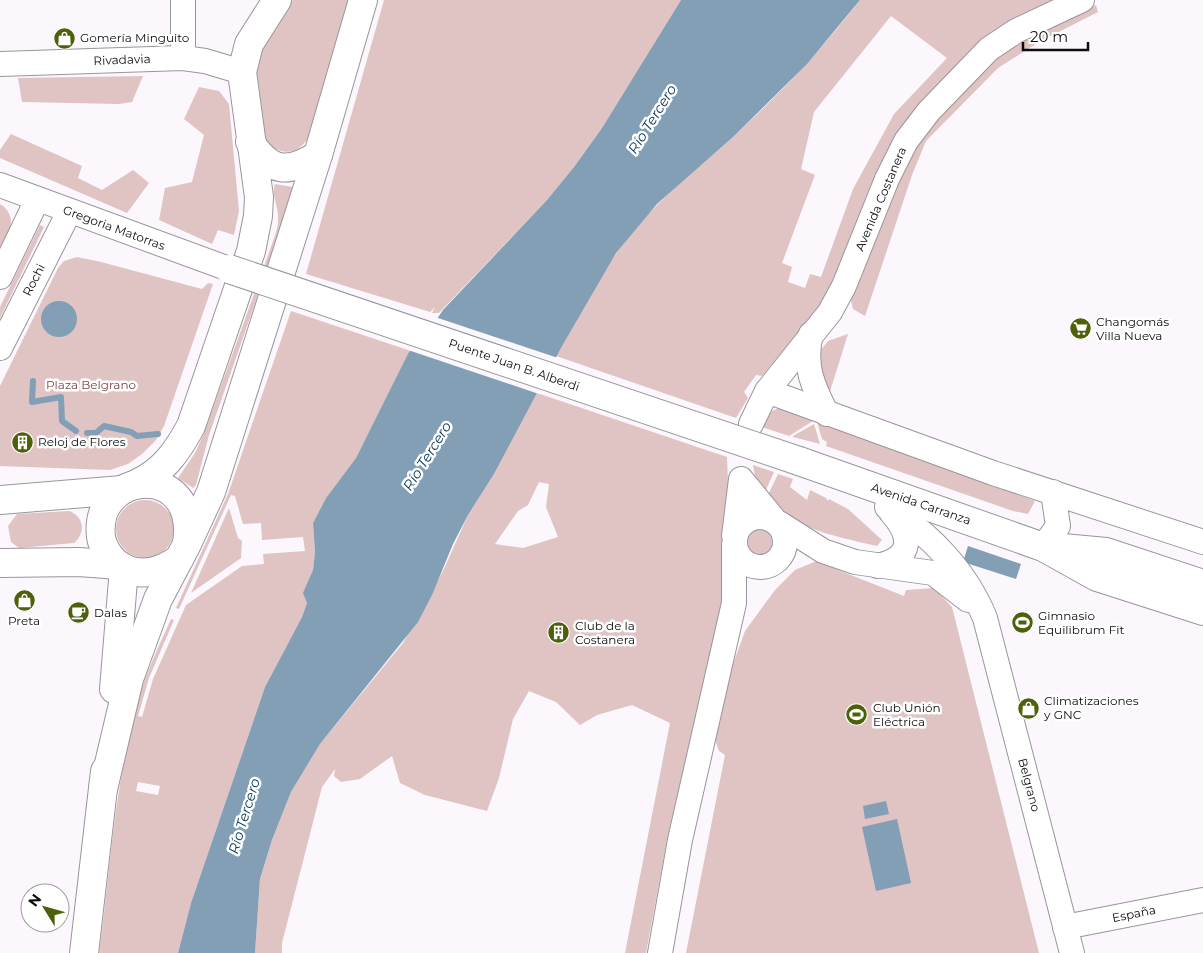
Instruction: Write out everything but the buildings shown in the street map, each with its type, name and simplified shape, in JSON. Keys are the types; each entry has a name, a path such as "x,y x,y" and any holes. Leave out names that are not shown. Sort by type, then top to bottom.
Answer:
{"main road":[{"path":"84,953 121,621 122,567 109,555 102,542 100,527 103,512 110,500 129,487 151,478 163,467 182,443 191,426 251,251 258,216 259,197 250,142 242,72 249,44 277,0"},
{"path":"103,789 129,679 152,615 211,492 318,155 363,0"},
{"path":"250,142 263,158 279,168 297,167 318,155"},
{"name":"Puente Juan B. Alberdi","path":"229,269 799,461"},
{"name":"Avenida Carranza","path":"799,461 1043,547 1097,577 1203,611"},
{"path":"0,500 129,487 160,486 180,500 186,510 188,520 182,553 166,568 152,573 138,573 122,567 79,562 0,563"},
{"name":"Avenida Carranza","path":"1043,547 1106,552 1203,584"}],"street":[{"path":"183,0 183,58"},
{"name":"Avenida Costanera","path":"751,424 767,391 830,312 844,286 896,159 928,110 1001,39 1082,0"},
{"name":"Rivadavia","path":"0,64 183,58 212,63 242,72"},
{"name":"Gregoria Matorras","path":"0,186 229,269"},
{"path":"0,277 38,200"},
{"name":"Rochi","path":"0,348 69,212"},
{"path":"811,334 807,351 809,372 814,390 827,414"},
{"path":"767,391 827,414 1203,542"},
{"path":"660,953 680,840 734,603 734,541 741,469 776,521 786,542 773,564"},
{"path":"858,482 887,507 900,522 906,535 906,544 899,557 878,566"},
{"path":"1043,547 1039,522 1053,492"},
{"name":"Belgrano","path":"887,507 913,523 958,571 973,592 985,618 1072,953"},
{"path":"734,541 749,518 776,521 823,551 855,562 933,573 961,593 985,618"},
{"path":"734,541 745,564 773,564"},
{"path":"734,603 749,584 773,564 791,554 823,551"},
{"name":"España","path":"1065,927 1203,900"}],"green space":[{"path":"293,0 348,0 310,135 300,147 288,152 275,149 263,139 255,77 259,53 264,41"},
{"path":"384,0 681,0 602,128 574,167 547,200 439,313 432,313 435,307 430,312 306,274"},
{"path":"860,0 1057,0 877,173 829,290 817,310 762,376 756,375 744,392 748,398 736,418 556,356 602,275 623,244 645,217 768,104 800,71","holes":["891,16 947,58 894,114 853,189 821,277 810,274 805,288 788,282 792,267 782,263 815,175 801,169 814,112"]},
{"path":"1096,5 1098,12 1039,42 998,68 926,141 912,175 865,316 853,309 851,301 859,273 918,138 991,62 1013,47"},
{"path":"143,76 132,102 119,104 22,102 18,78"},
{"path":"199,87 219,91 229,104 239,211 234,235 218,230 212,244 159,220 165,188 192,182 204,135 184,119"},
{"path":"11,134 82,166 78,178 102,190 133,170 149,183 127,213 0,158 0,150"},
{"path":"275,184 293,187 294,192 209,435 196,485 193,488 178,478 195,453 204,433 275,234 278,212 274,191"},
{"path":"0,204 10,215 11,221 9,235 0,254"},
{"path":"40,225 44,227 0,318 0,307"},
{"name":"Plaza Belgrano","path":"77,257 202,289 208,283 213,284 164,426 156,440 142,454 128,464 110,470 0,466 0,386 58,268 64,261"},
{"path":"291,311 411,351 356,458 326,498 313,523 315,552 313,570 304,593 307,603 302,617 265,687 191,903 178,953 99,953 117,803 127,744 141,690 171,619 174,620 149,678 138,716 142,717 153,679 186,605 242,566 264,564 263,554 305,551 303,537 262,540 261,523 243,524 235,496 231,495 179,609 176,608 228,494","holes":["138,782 160,786 158,795 136,791"]},
{"path":"848,334 827,401 823,396 819,352 828,341"},
{"path":"537,393 727,457 729,508 721,608 668,835 646,953 625,953 670,723 632,705 597,715 580,725 556,702 529,691 513,719 499,778 487,811 425,795 400,783 392,756 360,779 341,782 334,776 335,769 322,787 282,943 282,953 255,953 260,879 272,840 291,792 320,744 403,643 443,571 468,515 494,474","holes":["539,482 549,484 546,507 558,537 523,548 495,544 518,511 528,505"]},
{"path":"779,408 813,421 789,436 762,427 772,411"},
{"path":"817,422 1035,501 1028,514 1013,511 826,446 827,442 822,439"},
{"path":"814,424 820,444 793,437 793,436"},
{"path":"753,465 774,472 765,492 756,483"},
{"path":"778,474 793,479 790,487 807,500 810,490 826,498 828,501 829,499 848,509 882,540 877,546 846,539 817,530 790,517 768,495"},
{"path":"145,500 156,502 169,513 174,529 172,540 161,553 145,558 134,556 121,545 116,529 118,518 129,505"},
{"path":"229,508 238,538 242,541 241,558 191,593"},
{"path":"69,511 78,517 82,525 78,539 74,543 19,548 11,542 8,526 17,514"},
{"path":"760,523 774,528 779,542 774,556 760,561 746,556 741,542 746,528"},
{"name":"Club Unión Eléctrica","path":"819,560 838,570 904,596 906,590 934,588 952,607 1039,953 686,953 725,755 719,751 713,734 728,678 745,631 775,590 795,570"}],"water":[{"name":"Río Tercero","path":"681,0 860,0 807,64 733,137 657,204 616,253 562,346 494,474 468,515 418,622 320,744 291,792 272,840 260,879 255,953 178,953 191,903 265,687 302,617 307,603 303,593 313,570 315,552 313,523 326,498 356,458 409,352 424,338 443,310 547,200 574,167 602,128"},
{"path":"59,301 66,302 72,306 76,312 76,326 72,332 66,336 59,337 52,336 46,332 42,326 41,319 42,312 46,306 52,302"},
{"path":"968,546 1021,564 1016,579 963,562"},
{"path":"886,801 889,814 865,819 863,806"},
{"path":"897,819 911,883 876,891 862,827"}],"pier":[{"path":"435,317 558,358 539,394 408,350 422,336"}],"waterway":[{"path":"33,381 32,402 61,397 62,421 76,431"},
{"path":"87,433 96,433 104,426 131,432 137,436 158,434"}],"place":[{"name":"Gomería Minguito","path":"64,38"},
{"name":"Changomás Villa Nueva","path":"1080,329"},
{"name":"Reloj de Flores","path":"22,442"},
{"name":"Preta","path":"24,600"},
{"name":"Dalas","path":"78,613"},
{"name":"Gimnasio Equilibrum Fit","path":"1022,623"},
{"name":"Club de la Costanera","path":"559,633"},
{"name":"Climatizaciones y GNC","path":"1028,708"},
{"name":"Club Unión Eléctrica","path":"857,715"}]}
